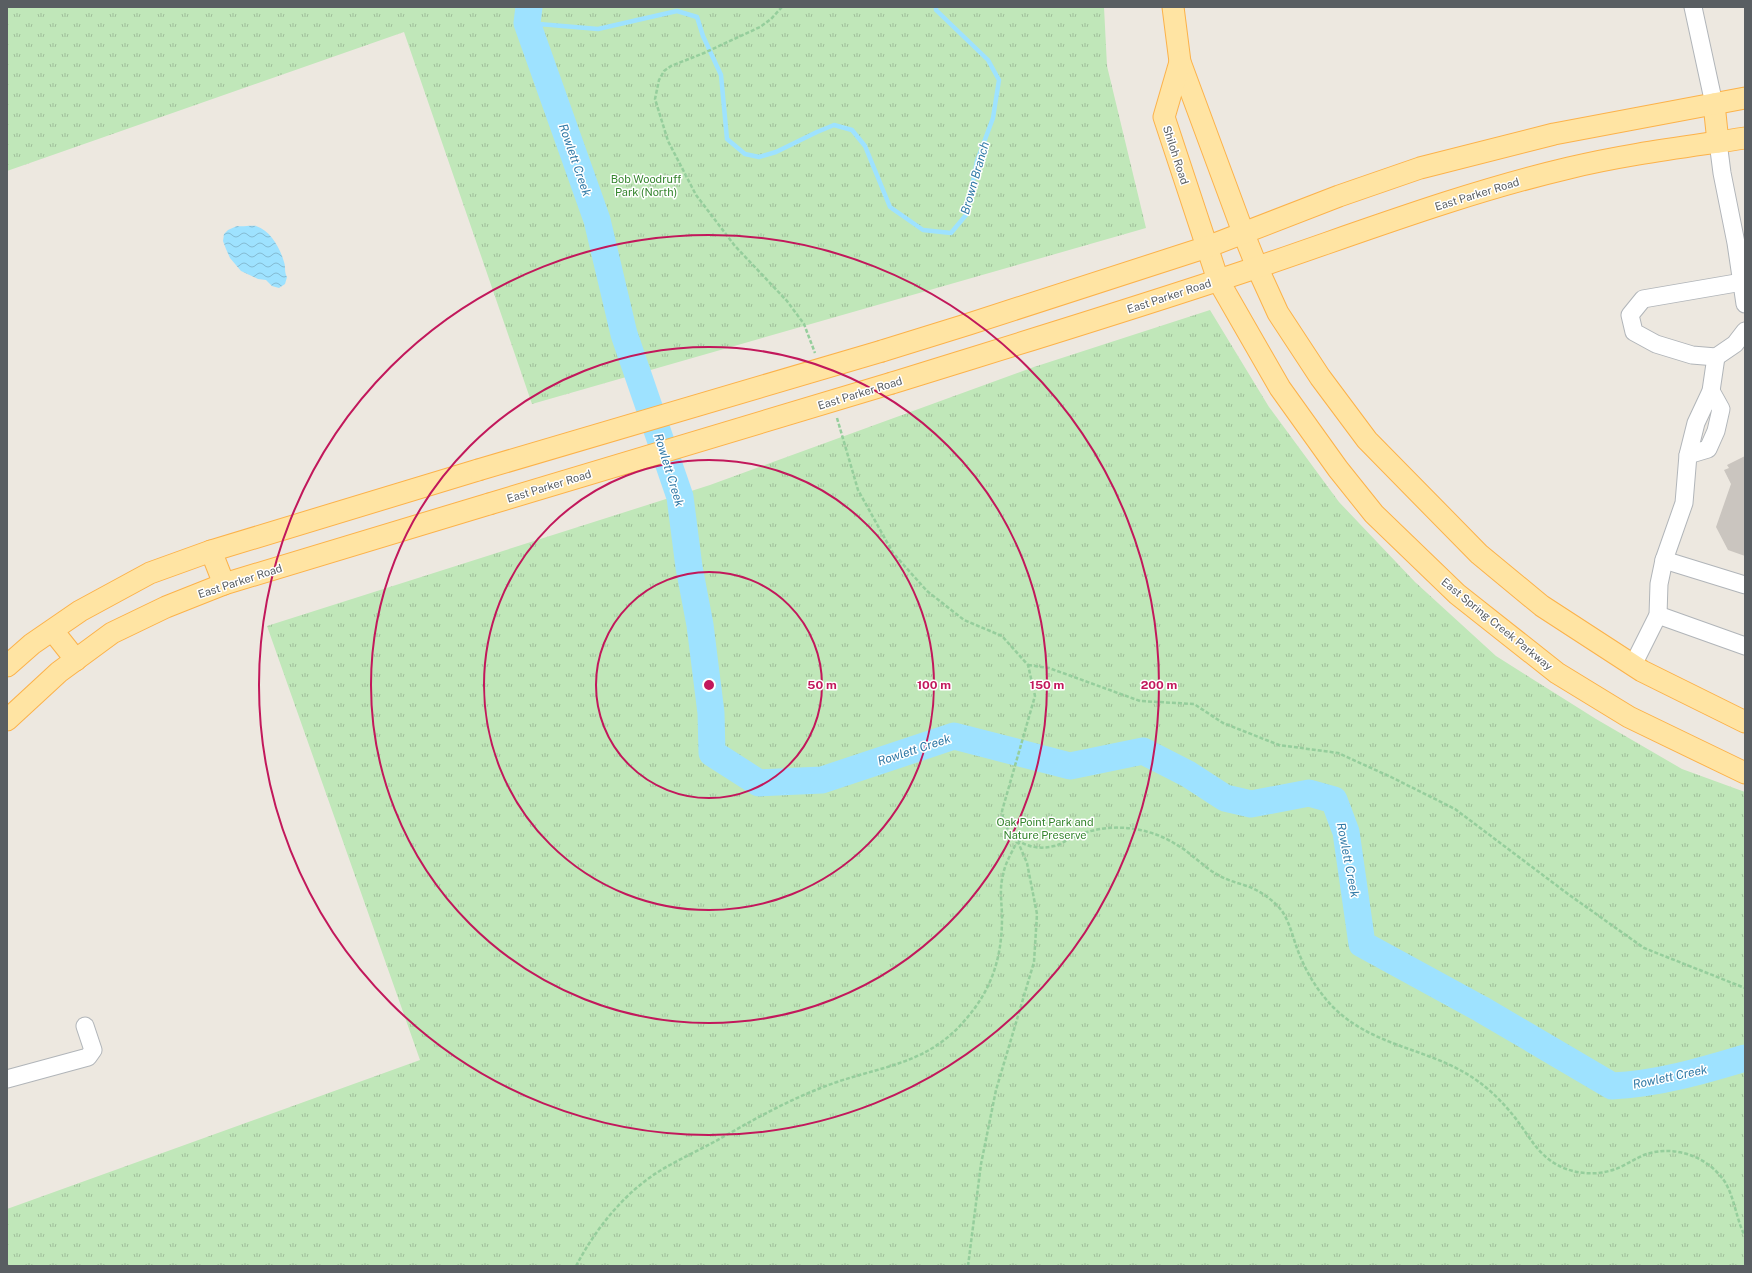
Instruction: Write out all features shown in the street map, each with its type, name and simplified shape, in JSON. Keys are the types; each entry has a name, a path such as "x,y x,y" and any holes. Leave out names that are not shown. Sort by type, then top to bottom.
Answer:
{"main road":[{"name":"Shiloh Road","path":"1173,8 1180,62 1243,232"},
{"name":"Shiloh Road","path":"1180,62 1164,117 1207,247"},
{"path":"7,666 32,644 80,611 150,573 211,551 969,324 1207,247 1366,186 1420,168 1554,134 1745,98"},
{"path":"1714,104 1718,142"},
{"name":"East Parker Road","path":"7,720 59,672 112,633 166,607 224,584 892,383 1218,280 1377,225 1499,187 1548,174 1634,155 1745,138"},
{"path":"1243,232 1278,313 1320,377 1367,440 1479,554 1542,606 1633,665 1745,722"},
{"name":"East Spring Creek Parkway","path":"1207,247 1218,280 1280,388 1338,469 1374,514 1457,594 1557,673 1629,716 1745,773"},
{"path":"211,551 224,584"},
{"path":"53,631 76,660"}],"lane":[{"path":"1693,7 1714,104"},
{"path":"1718,142 1722,173 1741,243 1742,282 1745,304"},
{"path":"1742,282 1643,299 1630,315 1634,332 1656,344 1692,355 1716,357 1735,344 1745,331"},
{"path":"1633,665 1658,615 1658,584 1664,560 1684,503 1688,455 1696,423 1711,390 1716,357"},
{"path":"1688,455 1708,449 1716,431 1721,409 1711,390"},
{"path":"1696,423 1716,431"},
{"path":"1664,560 1745,584"},
{"path":"1658,615 1745,646"},
{"path":"7,1080 88,1057 93,1050 85,1026"}],"path":[{"path":"704,53 760,27 771,19 782,7"},
{"path":"1028,665 1049,668 1140,701 1194,704 1223,723 1279,745 1338,753 1391,777 1455,810 1568,894 1644,948 1745,988"},
{"path":"968,1266 981,1164 996,1090 1034,962 1037,914 1027,863 1018,842 1011,834 1002,818 1002,811 1026,732"},
{"path":"1018,842 1042,848 1053,847 1081,834 1096,830 1117,828 1139,830 1151,833 1177,844 1220,876 1249,886 1274,903 1288,921 1302,962 1315,985 1346,1018 1359,1028 1376,1037 1436,1058 1453,1066 1480,1083 1503,1103 1535,1146 1549,1160 1569,1171 1591,1174 1611,1171 1651,1153 1671,1151 1693,1156 1711,1168 1725,1182 1731,1196 1739,1224 1745,1236"},
{"path":"576,1266 593,1236 608,1218 628,1197 657,1173 770,1110 799,1097 838,1082 916,1058 938,1045 957,1029 973,1011 985,992 998,960 1002,931 1001,886 1007,862 1018,842"}],"green space":[{"name":"Bob Woodruff Park (North)","path":"7,7 1104,7 1107,66 1146,228 532,404 404,32 7,171"},
{"name":"Oak Point Park and Nature Preserve","path":"1210,310 1269,407 1339,502 1415,582 1496,656 1596,719 1682,769 1745,792 1745,1266 8,1266 7,1209 420,1060 267,626 710,485 1034,367"}],"water":[{"path":"237,226 256,226 261,228 270,236 277,246 285,264 287,277 285,284 279,288 272,286 266,280 258,279 241,271 230,258 223,241 224,234 228,230"}],"building":[{"path":"1745,456 1745,556 1728,550 1716,527 1731,484 1724,470 1729,468 1727,465"}],"waterway":[{"name":"Rowlett Creek","path":"529,7 527,23 597,220 624,334 680,497 689,567 700,625 711,713 712,753 759,783 822,780 954,736 1070,766 1143,751 1188,774 1225,798 1251,804 1309,793 1334,800 1346,832 1362,944 1481,1009 1612,1086 1663,1080 1745,1058"},
{"name":"Brown Branch","path":"527,23 598,29 677,11 697,17 703,36 721,75 727,139 745,154 759,157 776,152 834,125 852,130 865,146 890,207 923,230 951,233 966,215 977,161 993,118 999,80 988,60 936,10 936,7"}]}
